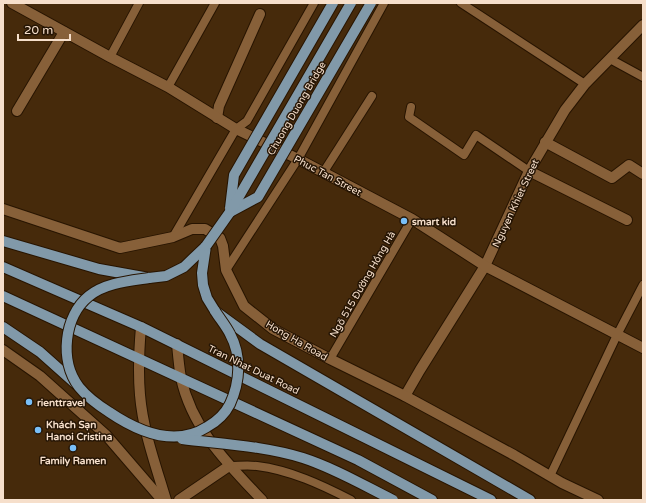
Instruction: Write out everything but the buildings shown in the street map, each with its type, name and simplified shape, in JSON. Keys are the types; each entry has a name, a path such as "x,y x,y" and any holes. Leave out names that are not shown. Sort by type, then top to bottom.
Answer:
{"main road":[{"name":"Chuong Duong Bridge","path":"230,212 234,175 333,3"},
{"name":"Chuong Duong Bridge","path":"230,212 351,3"},
{"name":"Chuong Duong Bridge","path":"230,212 258,197 371,3"},
{"path":"78,385 70,367 66,347 70,324 77,308 90,295 102,289 124,281 166,276 184,267 206,246 230,212"},
{"path":"3,241 98,269 149,278"},
{"path":"168,437 185,436 201,431 214,423 227,410 235,393 239,373 236,352 230,335 215,311 203,285 202,273 206,246"},
{"name":"Tran Nhat Duat Road","path":"3,266 177,344 491,500"},
{"path":"3,296 358,460 432,500"},
{"path":"215,311 260,344 530,500"},
{"path":"3,327 40,352 78,385 88,397 122,421 135,428 155,435 274,450 304,458 338,472 393,500"}],"street":[{"name":"Phuc Tan Street","path":"12,3 23,6 64,32 168,87 236,129 298,159 412,220 485,266 643,348"},
{"path":"217,118 219,106 260,14"},
{"name":"Nguyen Khiet Street","path":"405,396 485,266 529,171 565,110 585,84 643,25"},
{"path":"17,111 64,32"},
{"path":"545,142 612,178 629,165 643,174"},
{"path":"529,171 627,220"},
{"name":"Hong Ha Road","path":"3,209 120,248 173,237 192,229 206,229 220,238 223,246 226,270 244,306 273,328 330,359 405,396 514,455 562,483 598,500"},
{"path":"141,327 139,359 140,396 147,433 166,500"},
{"path":"177,344 181,379 191,407 203,431 229,466 262,500"},
{"path":"3,350 40,376 106,435 162,500"},
{"path":"179,500 229,466"}],"lane":[{"path":"110,57 138,3"},
{"path":"168,87 215,3"},
{"path":"173,237 236,129 247,121 314,3"},
{"path":"226,270 298,159 384,3"},
{"path":"461,3 585,84"},
{"path":"610,58 643,77"},
{"path":"323,173 372,96"},
{"path":"411,107 409,117 464,155 476,135 529,171"},
{"name":"Ngõ 515 Đường Hồng Hà","path":"330,359 412,220"},
{"path":"550,476 617,335 643,285"},
{"path":"229,466 258,466 276,470 303,478 352,500"}],"place":[{"name":"smart kid","path":"404,221"},
{"name":"rienttravel","path":"29,402"},
{"name":"Khách Sạn Hanoi Cristina","path":"38,430"},
{"name":"Family Ramen","path":"73,448"}]}
